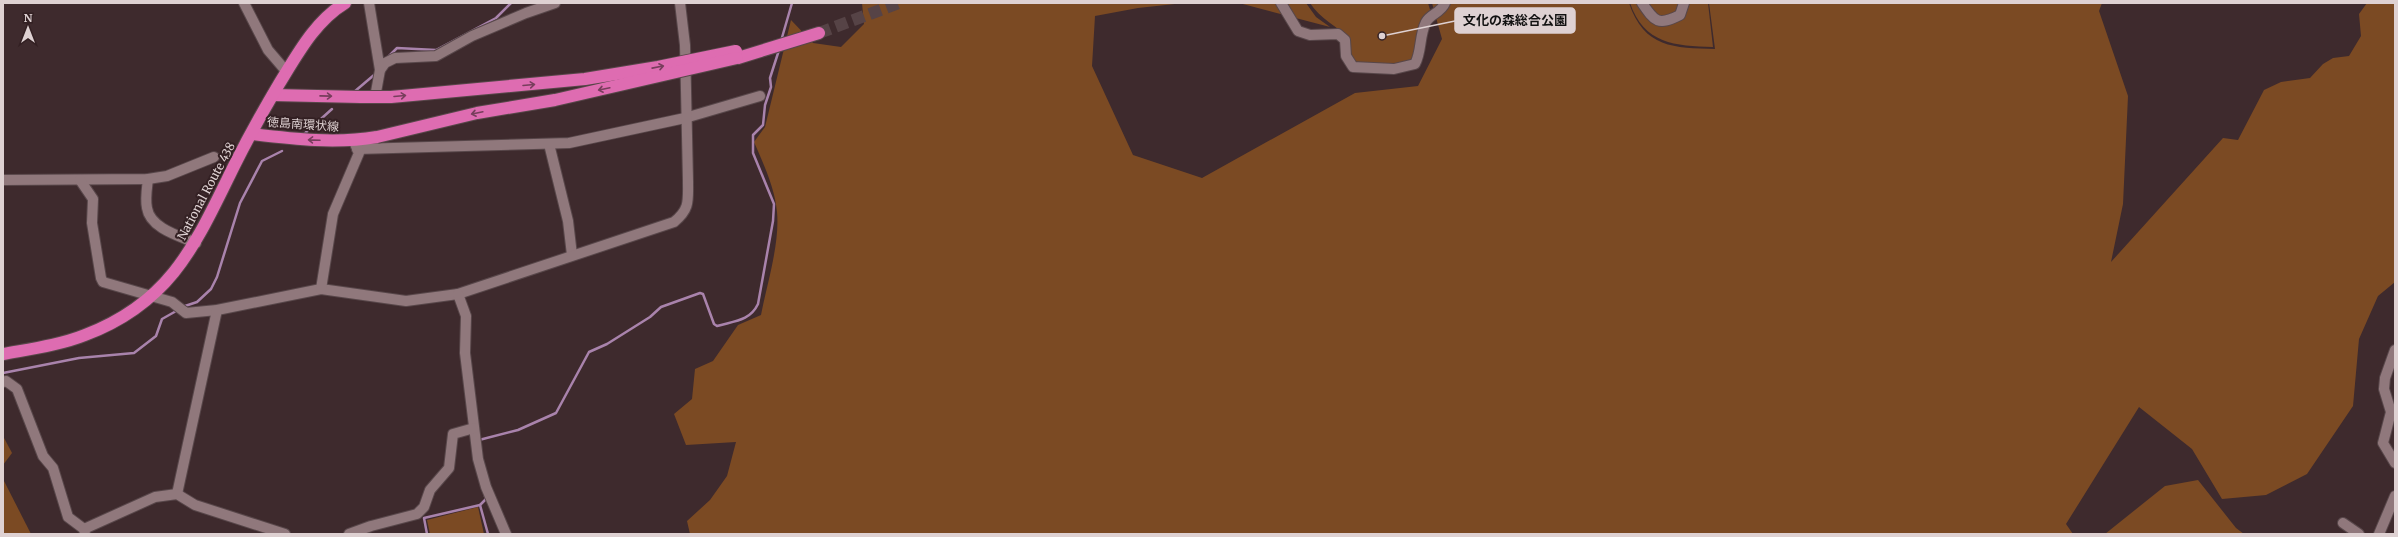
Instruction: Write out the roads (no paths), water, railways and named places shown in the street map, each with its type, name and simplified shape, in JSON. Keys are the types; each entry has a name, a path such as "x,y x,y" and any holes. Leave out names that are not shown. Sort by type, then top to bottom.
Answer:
{"highway":[{"name":"National Route 438","path":"3,354 84,336 113,323 153,295 172,275 196,243 286,71 315,30 327,16 345,3"},
{"path":"273,95 361,97 399,96 585,79 737,54 818,30"},
{"name":"徳島南環状線","path":"252,134 355,145 377,137 477,112 555,100 737,54"}],"street":[{"path":"244,3 268,50 286,71"},
{"path":"369,3 380,70 376,89"},
{"path":"380,70 386,63 395,58 436,56 472,36 526,13 555,3"},
{"path":"80,180 93,199 92,223 101,278 103,282 153,295 181,309 217,310 321,289 401,300 458,294 674,222 684,214 688,201 685,118 685,45 680,3"},
{"path":"1281,3 1298,31 1310,35 1338,34 1345,40 1346,56 1353,67 1394,69 1415,64 1420,55 1422,31 1427,20 1443,8 1445,3"},
{"path":"1642,3 1652,18 1659,22 1668,21 1680,15 1684,3"},
{"path":"321,289 333,214 359,153 355,145 569,143 685,118 760,96"},
{"path":"549,144 568,221 572,255"},
{"path":"3,180 148,179 167,176 214,157"},
{"path":"148,179 146,207 150,217 160,226 196,243"},
{"path":"458,294 466,316 465,353 478,459 486,487 506,534"},
{"path":"177,494 217,310"},
{"path":"2395,350 2385,378 2384,389 2391,412 2383,443 2395,463"},
{"path":"3,382 6,381 17,389 43,456 53,468 68,517 84,532 155,497 177,494 195,505 285,534"},
{"path":"349,534 370,526 417,514 424,507 430,490 449,468 453,434 474,428"},
{"path":"2379,534 2395,496"},
{"path":"2343,523 2360,534"}],"waterway":[{"path":"388,57 397,48 436,50 496,18 511,3"},
{"path":"781,41 792,3"},
{"path":"479,440 518,430 556,413 589,352 607,344 650,317 661,307 700,293 703,294 714,324 717,326 741,320 755,310 758,304 773,221 774,204 753,153 753,135 763,125 765,105 771,87 770,78 779,50"},
{"path":"354,92 374,75"},
{"path":"303,135 332,109"},
{"path":"182,307 197,302 211,289 217,277 240,203 262,161 282,151"},
{"path":"3,373 79,358 134,353 156,336 162,319 178,310"},
{"path":"427,534 424,518 480,505 486,499 485,496"},
{"path":"480,505 488,534"}],"tunnel":[{"path":"819,33 899,3"}],"place":[{"name":"文化の森総合公園","path":"1382,36"}]}
